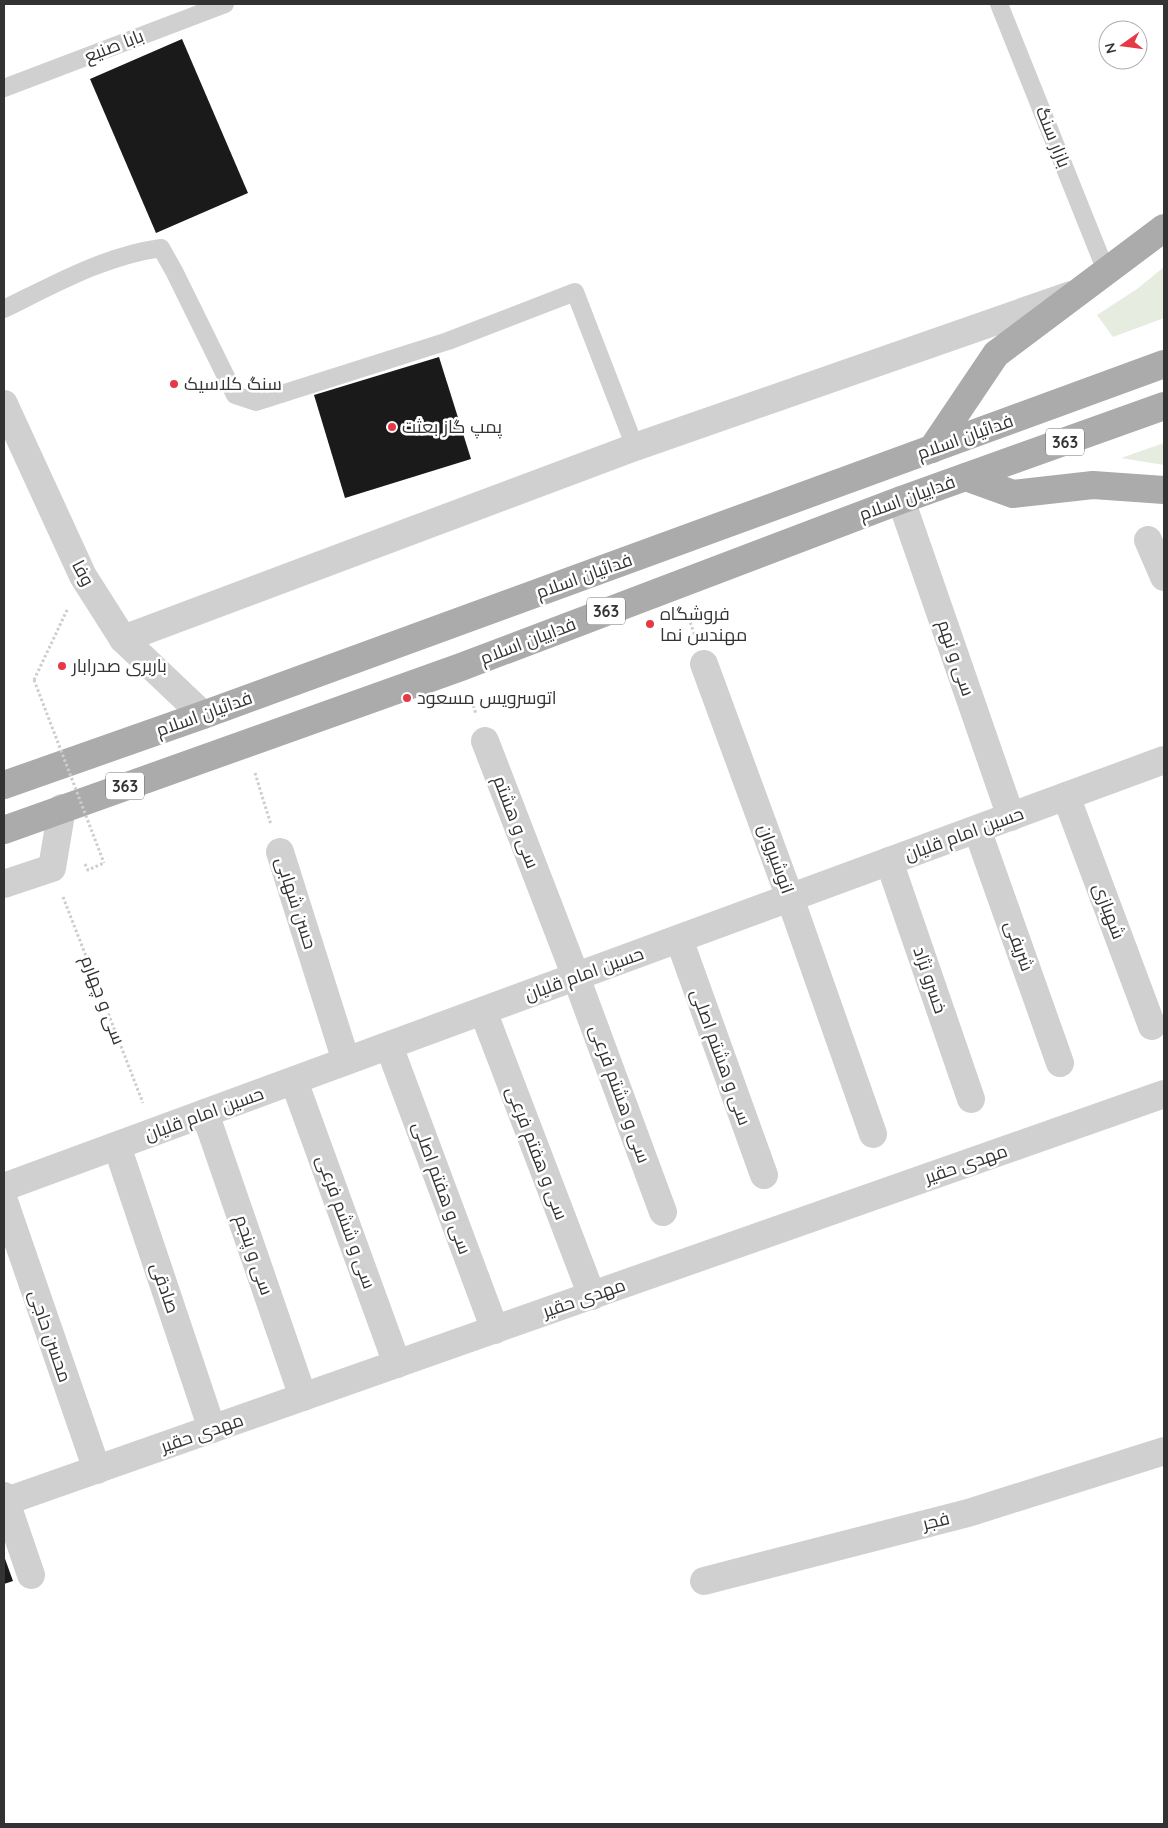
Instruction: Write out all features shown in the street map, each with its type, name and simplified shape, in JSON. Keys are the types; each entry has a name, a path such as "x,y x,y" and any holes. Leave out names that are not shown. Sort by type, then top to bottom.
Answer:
{"main road":[{"path":"932,449 996,354 1164,228"},
{"name":"فدائیان اسلام","path":"4,785 203,715 1164,364"},
{"name":"فداییان اسلام","path":"4,830 461,667 901,500 1164,406"},
{"path":"966,477 1013,494 1093,486 1164,490"}],"street":[{"path":"123,639 634,447 1078,292"},
{"name":"وفا","path":"4,404 83,576 123,639 203,715"},
{"name":"سی و نهم","path":"901,500 1010,817"},
{"path":"1148,540 1164,577"},
{"name":"انوشیروان","path":"704,664 790,898 873,1134"},
{"name":"سی و هشتم","path":"485,742 576,977"},
{"name":"حسین امام قلیان","path":"4,1188 1164,760"},
{"name":"شهبازی","path":"1066,796 1152,1026"},
{"path":"4,884 52,868 62,808"},
{"name":"شریفی","path":"977,829 1060,1063"},
{"name":"حسن شهابی","path":"280,852 346,1061"},
{"name":"خسرو نژاد","path":"889,862 971,1099"},
{"name":"سی و هشتم اصلی","path":"679,939 764,1175"},
{"name":"سی و هشتم فرعی","path":"576,977 663,1212"},
{"name":"سی و هفتم فرعی","path":"483,1011 592,1296"},
{"name":"سی و هفتم اصلی","path":"389,1046 495,1330"},
{"name":"سی و ششم فرعی","path":"294,1081 397,1364"},
{"name":"مهدی حقیر","path":"4,1500 97,1470 1164,1094"},
{"name":"سی و پنجم","path":"205,1113 303,1397"},
{"name":"صادقی","path":"117,1146 212,1429"},
{"name":"محسن حاجی","path":"4,1201 97,1470"},
{"name":"فجر","path":"704,1581 968,1513 1164,1451"},
{"path":"4,1500 31,1575"}],"lane":[{"name":"بابا صنیع","path":"4,88 225,4"},
{"name":"بازار سنگ","path":"999,4 1106,270"},
{"path":"4,309 84,269 135,252 160,248 174,271 236,395 256,402 448,342 575,292 634,447"}],"path":[{"path":"83,576 33,678 104,863 88,870"},
{"path":"677,584 704,664"},
{"path":"461,667 485,742"},
{"name":"حسن شهابی","path":"246,744 280,852"},
{"name":"سی و چهارم","path":"52,868 154,1132"}],"shaded area":[{"path":"1164,267 1164,318 1113,337 1097,315 1137,289"},
{"path":"1164,443 1164,465 1121,458"}],"building":[{"path":"182,39 248,193 156,233 90,79"},
{"name":"پمپ گاز بعثت","path":"439,357 471,459 345,498 314,395"},
{"path":"4,1556 13,1581 4,1584"}],"place":[{"name":"سنگ کلاسیک","path":"174,384"},
{"name":"پمپ گاز بعثت","path":"392,427"},
{"name":"فروشگاه مهندس نما","path":"650,624"},
{"name":"باربری صدرابار","path":"62,666"},
{"name":"اتوسرویس مسعود","path":"407,698"}]}
